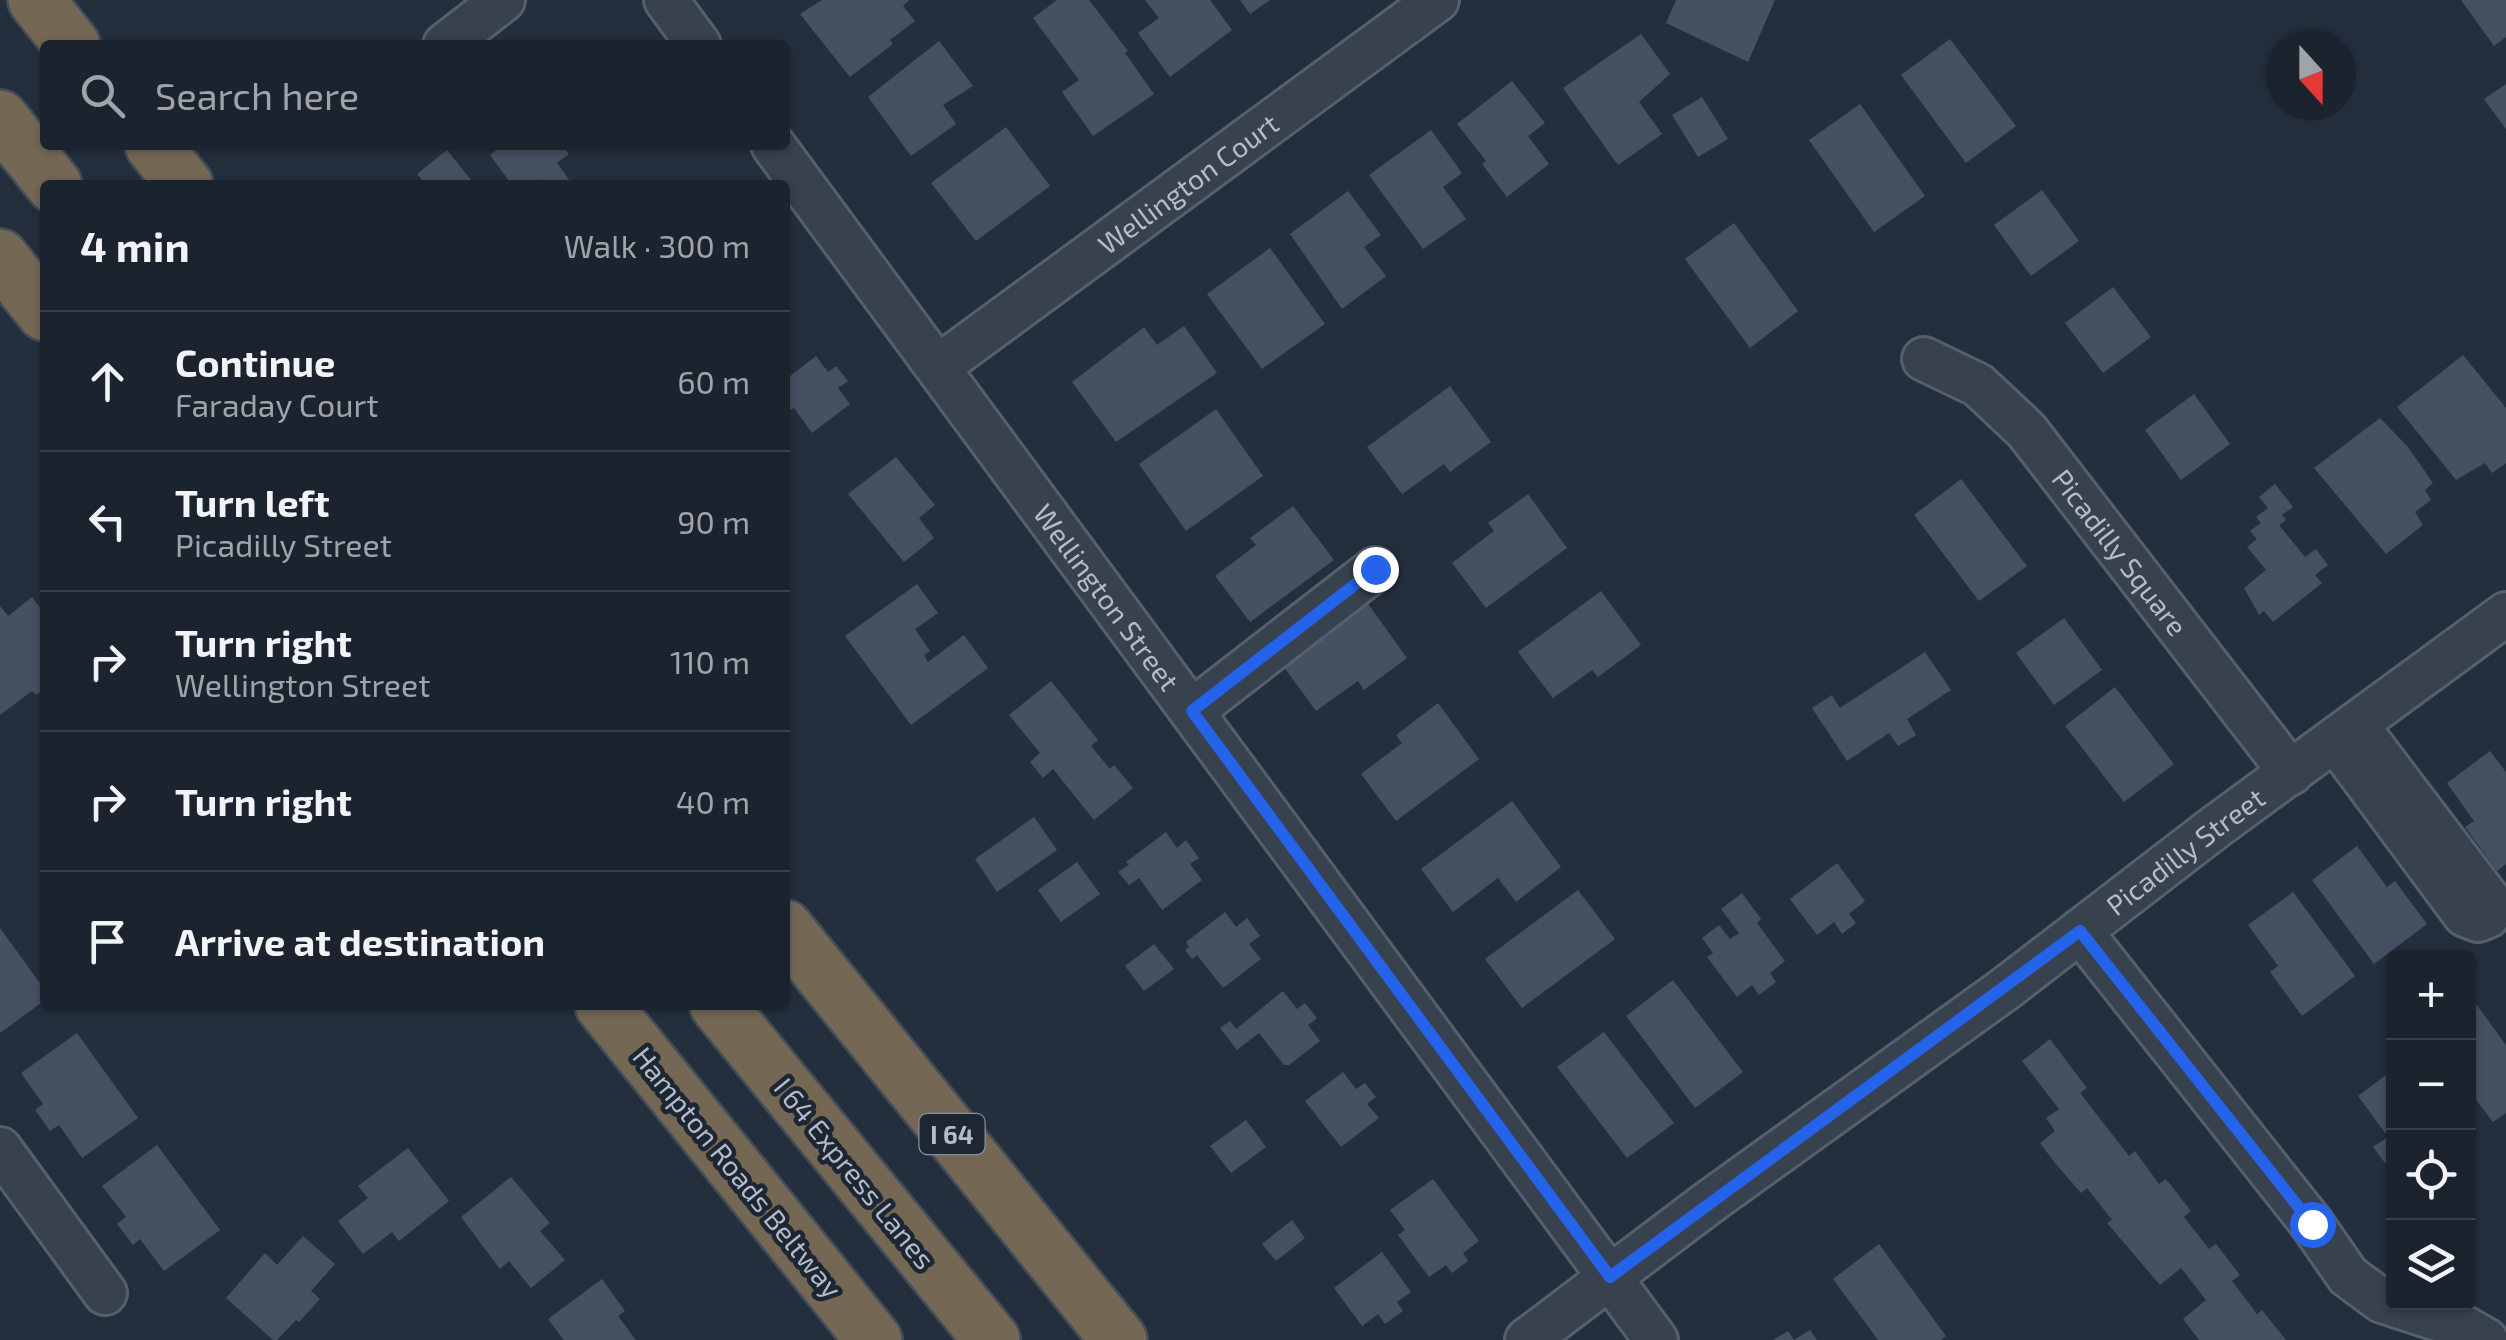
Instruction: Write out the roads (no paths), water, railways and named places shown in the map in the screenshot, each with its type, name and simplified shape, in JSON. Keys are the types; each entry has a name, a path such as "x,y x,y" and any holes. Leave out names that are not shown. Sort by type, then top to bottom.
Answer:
{"highway":[{"path":"36,0 68,40"},
{"path":"66,0 93,40"},
{"path":"0,118 50,180"},
{"path":"157,150 183,180"},
{"path":"165,150 184,180"},
{"path":"0,257 40,307"},
{"name":"I 64","path":"790,934 1119,1340"},
{"name":"Hampton Roads Beltway","path":"607,1010 874,1340"},
{"name":"I 64 Express Lanes","path":"722,1010 992,1340"}],"street":[{"path":"451,40 503,0"},
{"path":"666,0 695,40"},
{"name":"Wellington Court","path":"938,367 1437,0"},
{"name":"Wellington Street","path":"777,150 1656,1340"},
{"name":"Picadilly Square","path":"1924,359 1978,385 2026,430 2291,773"},
{"path":"1192,711 1375,569"},
{"name":"Picadilly Street","path":"1527,1340 2506,614"},
{"path":"2080,931 2312,1224 2348,1276 2382,1301 2412,1314 2465,1328 2486,1340"},
{"path":"0,1149 105,1293"}]}
